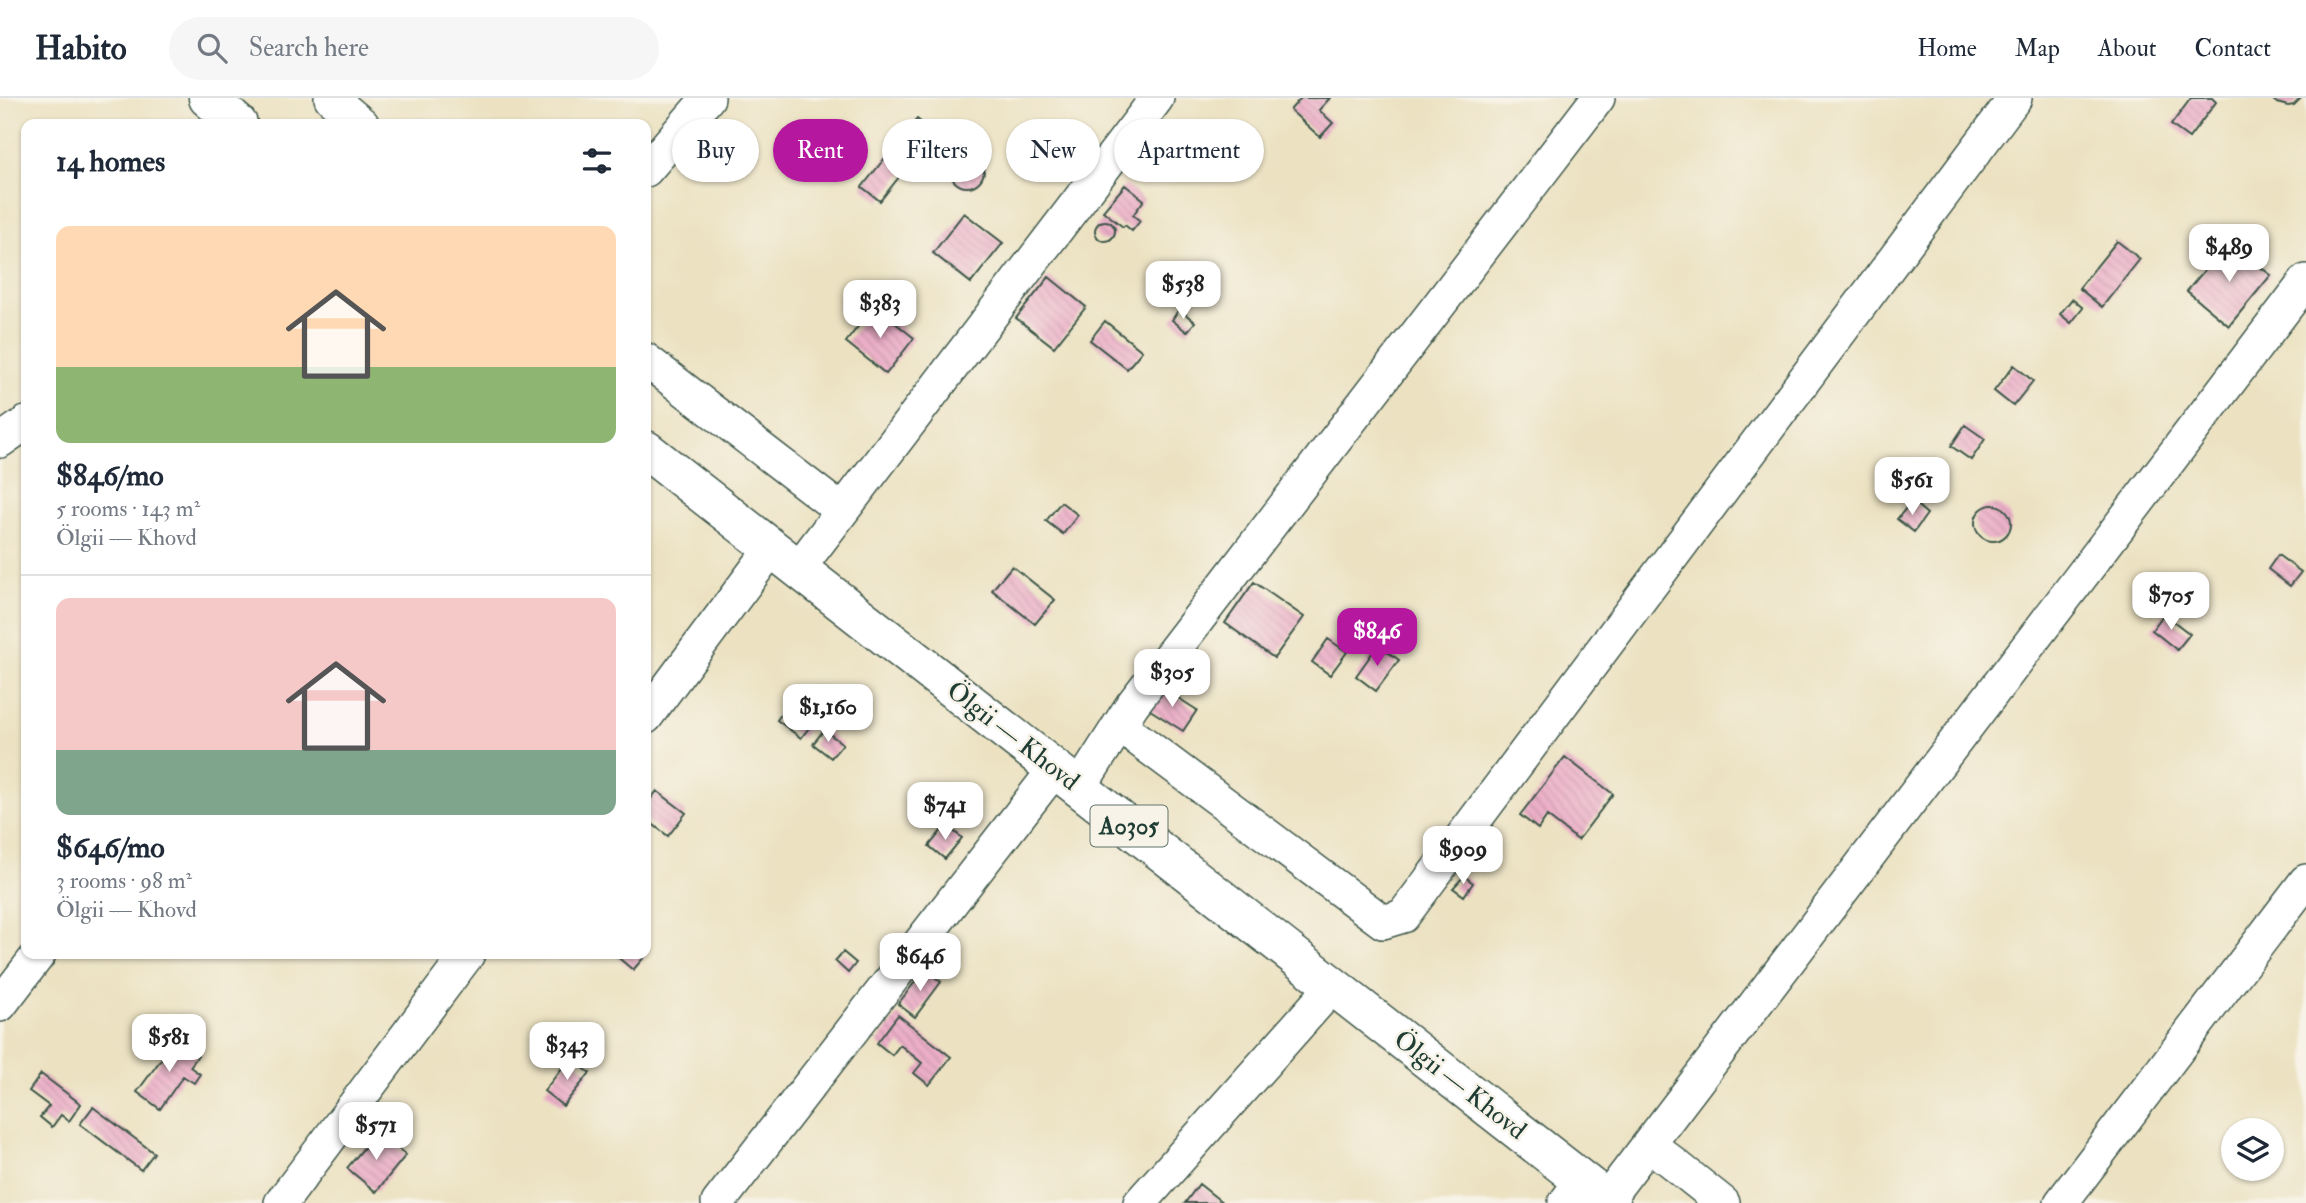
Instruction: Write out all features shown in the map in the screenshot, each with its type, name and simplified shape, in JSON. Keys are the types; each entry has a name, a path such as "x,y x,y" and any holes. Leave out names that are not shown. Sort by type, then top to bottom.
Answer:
{"highway":[{"path":"208,98 232,119"},
{"name":"Ölgii — Khovd","path":"651,454 1333,986 1591,1196"}],"street":[{"path":"331,98 356,119"},
{"path":"651,164 708,98"},
{"path":"651,711 785,559 842,511 1157,98"},
{"path":"718,1203 1067,779 1119,725 1140,694 1598,98"},
{"path":"1119,725 1383,922 1403,916 2015,98"},
{"path":"1591,1196 1649,1144 2306,281"},
{"path":"651,364 842,511"},
{"path":"0,441 21,426"},
{"path":"2061,1203 2306,881"},
{"path":"0,1005 35,959"},
{"path":"281,1203 464,959"},
{"path":"1140,1203 1333,986"},
{"path":"1649,1144 1723,1203"}],"building":[{"path":"1301,98 1330,98 1319,110 1333,123 1320,137 1290,110"},
{"path":"2191,98 2212,98 2216,102 2189,138 2171,125"},
{"path":"2271,98 2301,98 2294,105 2288,106"},
{"path":"882,162 882,182 895,182 880,201 862,187"},
{"path":"955,182 979,182 973,186 961,186"},
{"path":"1125,185 1144,200 1133,215 1140,221 1132,231 1103,211"},
{"path":"964,213 1003,243 971,283 933,253"},
{"path":"1105,221 1112,224 1115,231 1112,238 1105,241 1098,238 1095,231 1098,224"},
{"path":"2117,241 2140,259 2102,307 2079,288"},
{"path":"2227,243 2271,275 2229,326 2187,291"},
{"path":"1049,277 1086,307 1054,347 1016,318"},
{"path":"2072,299 2083,308 2071,323 2060,314"},
{"path":"874,306 914,338 886,374 846,342"},
{"path":"1179,309 1195,322 1187,332 1172,320"},
{"path":"1105,321 1142,351 1127,369 1090,340"},
{"path":"2014,365 2033,381 2013,406 1994,391"},
{"path":"1965,425 1985,439 1971,460 1951,446"},
{"path":"1912,501 1927,514 1914,532 1897,519"},
{"path":"1061,502 1078,515 1063,534 1046,521"},
{"path":"1993,505 2006,510 2011,523 2006,536 1993,541 1980,536 1975,523 1980,510"},
{"path":"2278,555 2301,572 2290,586 2268,569"},
{"path":"1012,566 1055,600 1035,624 992,590"},
{"path":"1254,582 1304,617 1274,658 1225,623"},
{"path":"2164,614 2190,634 2177,650 2152,630"},
{"path":"1328,639 1347,652 1330,675 1312,662"},
{"path":"1378,645 1399,660 1376,691 1356,676"},
{"path":"1161,687 1197,710 1183,731 1147,708"},
{"path":"791,701 815,720 801,738 777,720"},
{"path":"824,730 843,744 831,758 813,744"},
{"path":"1565,757 1613,794 1578,840 1547,816 1538,829 1520,815"},
{"path":"657,791 686,813 668,836 651,823 651,799"},
{"path":"946,825 962,838 945,859 929,846"},
{"path":"1464,876 1473,883 1464,896 1453,888"},
{"path":"843,952 856,963 848,973 835,961"},
{"path":"620,959 643,959 633,970"},
{"path":"925,969 941,982 915,1017 898,1004"},
{"path":"898,1015 951,1057 929,1085 914,1073 922,1063 900,1045 892,1055 877,1043"},
{"path":"176,1039 198,1055 190,1067 200,1074 194,1083 183,1076 160,1109 137,1092"},
{"path":"570,1058 590,1073 563,1106 544,1091"},
{"path":"41,1074 81,1104 69,1121 61,1115 52,1127 40,1117 49,1106 29,1091"},
{"path":"93,1107 154,1153 141,1170 80,1124"},
{"path":"377,1132 406,1155 376,1192 347,1168"},
{"path":"1199,1184 1223,1203 1185,1203"}]}
